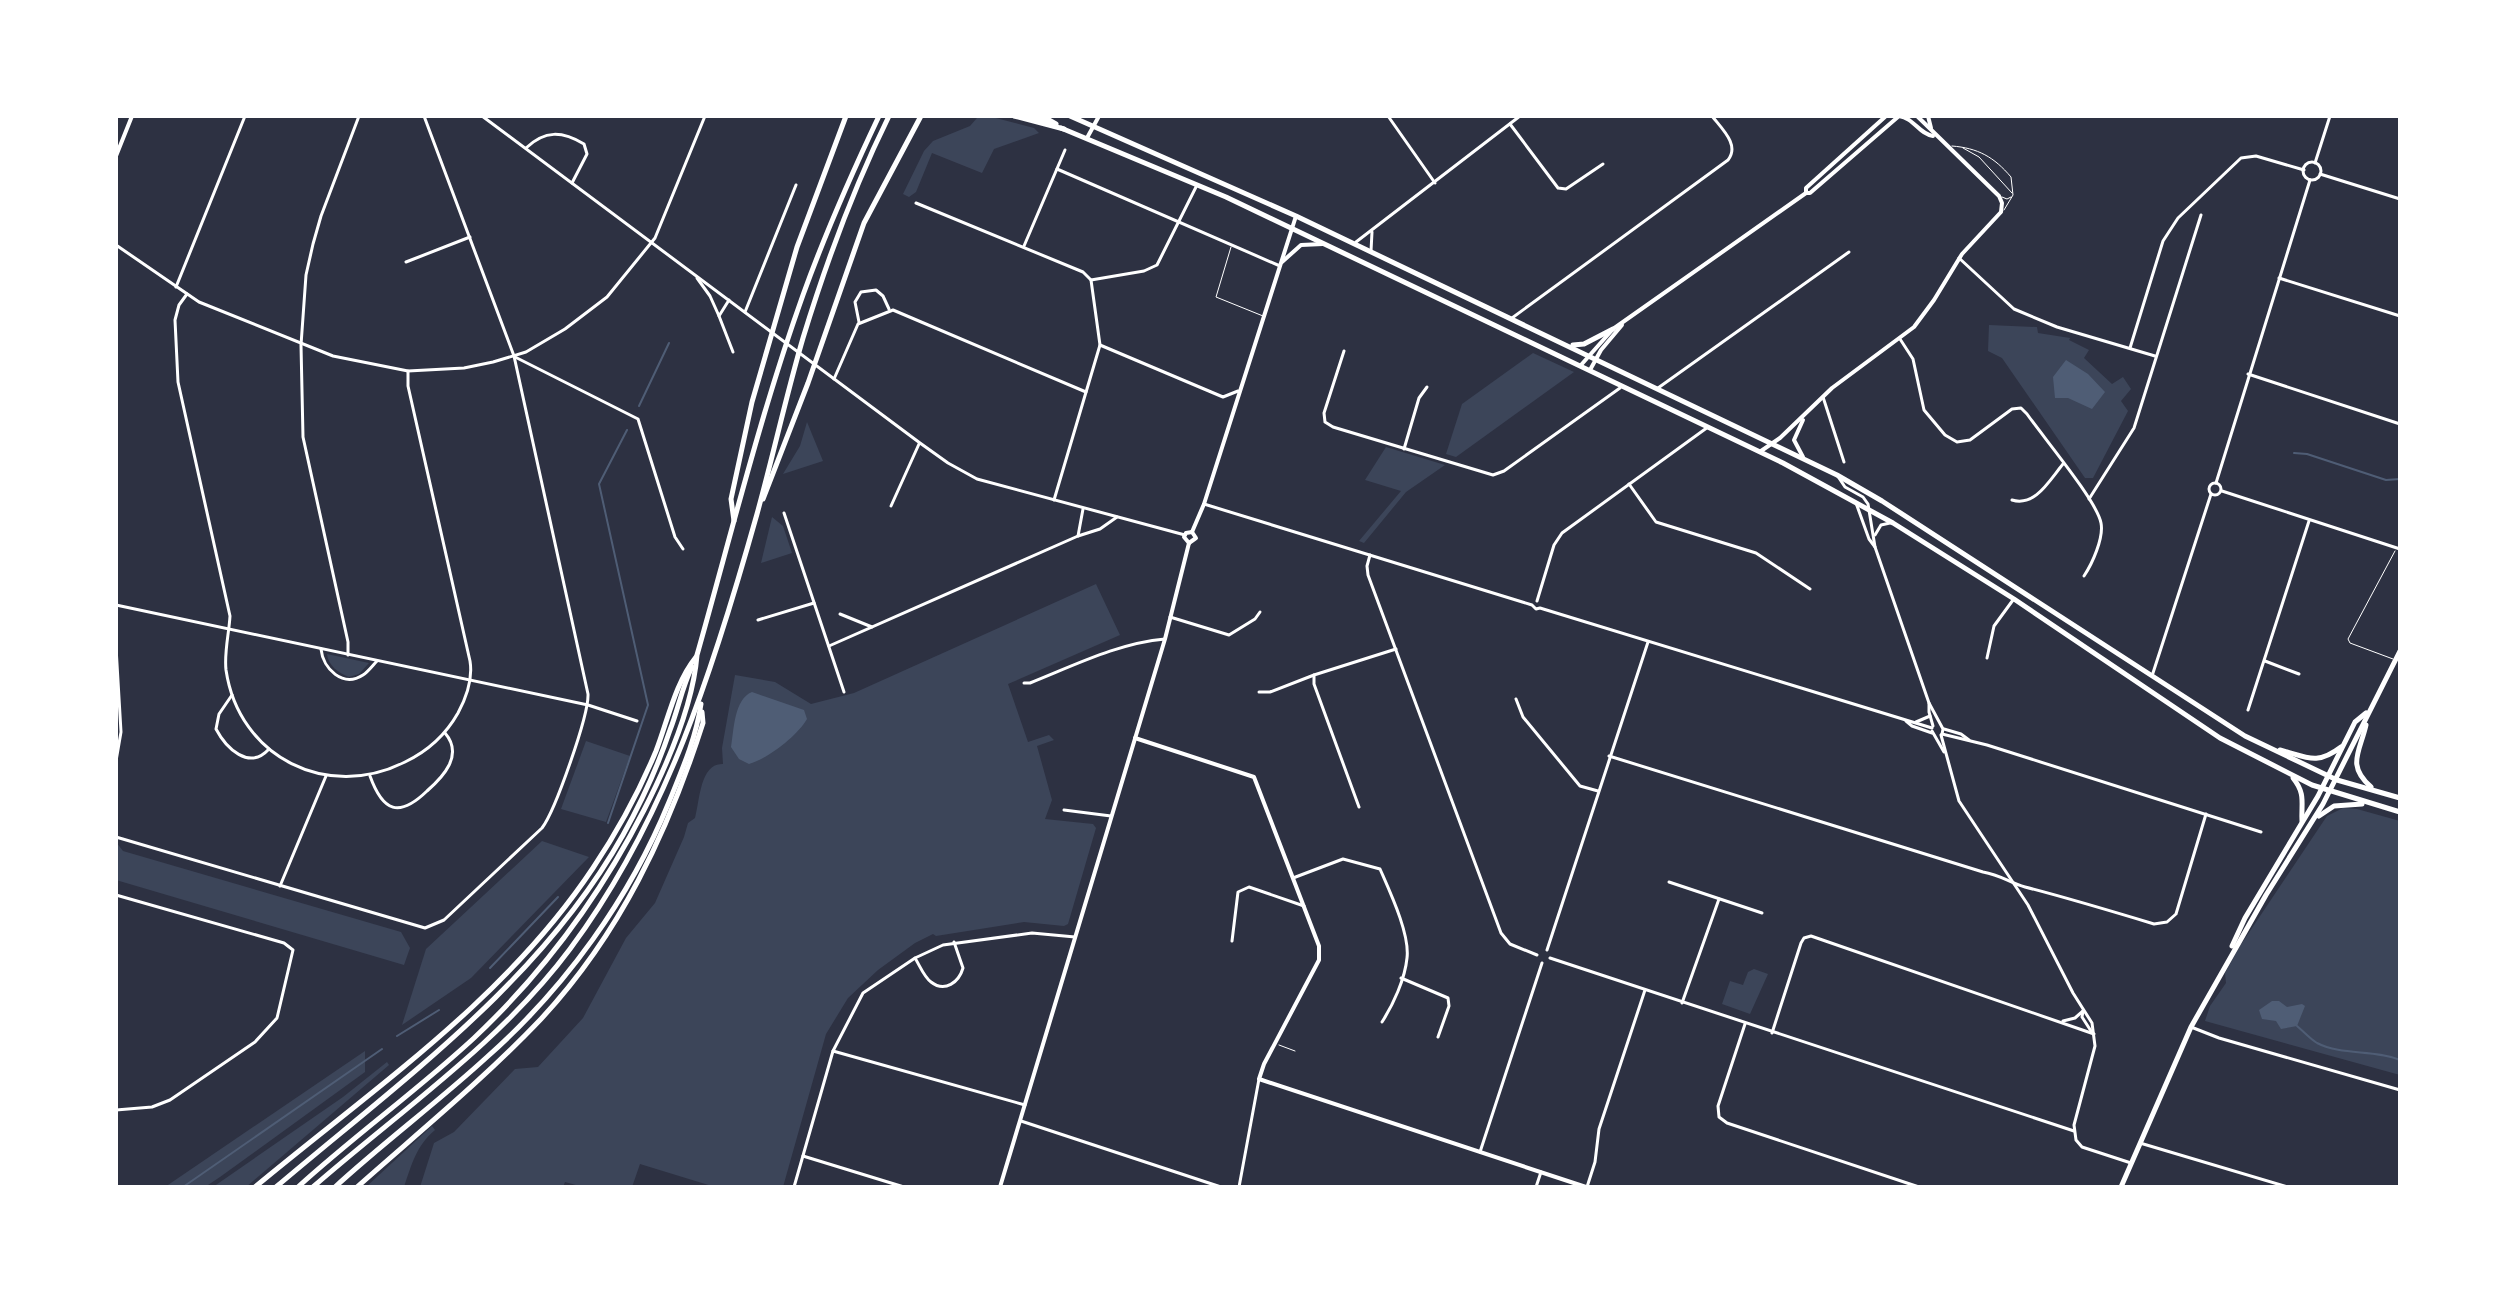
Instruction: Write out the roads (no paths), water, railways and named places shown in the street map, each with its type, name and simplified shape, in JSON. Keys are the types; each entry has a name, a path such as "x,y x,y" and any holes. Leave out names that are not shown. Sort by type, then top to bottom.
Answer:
{"highway":[{"path":"734,525 731,499 763,358 805,220 848,116"},
{"path":"276,1187 486,1009 555,934 592,885 638,807 660,758 697,655 803,295 833,215 879,116"},
{"path":"335,1187 488,1057 520,1025 582,952 622,895 655,835 698,722 803,338 851,201 889,116"},
{"path":"757,514 808,383 853,250 919,116"},
{"path":"1014,116 1064,129"},
{"path":"1030,116 1197,185 1761,451 1893,523 2014,599 2220,738 2322,789 2400,812"},
{"path":"1042,116 1064,129"},
{"path":"1070,116 1296,216 1803,457 1882,501 2233,729 2337,780 2400,798"},
{"path":"1568,345 1584,344 1613,329"},
{"path":"2121,1187 2191,1027 2228,959 2337,780 2400,651"},
{"path":"255,1187 474,1007 546,932 571,901 616,832 654,755 684,672 697,655"},
{"path":"298,1187 473,1039 518,995 564,940 603,885 652,794 685,708 696,673 697,655"},
{"path":"313,1187 481,1046 568,951 637,845 702,699"},
{"path":"357,1187 514,1046 559,998 602,943 635,888 671,815 703,723 702,699"},
{"path":"2228,959 2245,918 2322,789 2355,722 2369,710"},
{"path":"2369,710 2355,761 2356,770 2374,791"},
{"path":"2267,747 2317,760 2343,746"},
{"path":"2289,775 2302,792 2302,824"},
{"path":"2315,819 2334,806 2370,803"}],"street":[{"path":"116,156 132,116"},
{"path":"176,287 245,116"},
{"path":"348,655 348,642 303,437 301,345 306,275 313,244 359,116"},
{"path":"482,116 920,443 977,479 1185,535 1192,532 1204,504 1296,216"},
{"path":"116,245 176,287 223,314 301,345 365,364 408,371 464,368 526,352 599,304 651,242 665,216 705,116"},
{"path":"1087,138 1099,116"},
{"path":"1388,116 1435,183"},
{"path":"1354,244 1520,116"},
{"path":"1512,318 1728,160 1733,147 1712,116"},
{"path":"1806,193 1806,188 1886,116"},
{"path":"1581,365 1613,329 1810,193 1899,116 1909,117 1926,135 1936,137"},
{"path":"1761,451 1823,397 1900,339 1924,314 1959,258 1998,217 2002,203 1997,193 1917,116"},
{"path":"1928,116 1936,137"},
{"path":"2315,163 2330,116"},
{"path":"116,837 425,928 438,925 549,819 588,705 585,679 514,356 426,118"},
{"path":"1510,124 1558,188 1566,189 1603,164"},
{"path":"525,148 536,138 553,133 584,144 587,154 572,183"},
{"path":"1024,246 1065,150"},
{"path":"2130,348 2163,241 2178,218 2196,199 2241,158 2251,155 2304,170"},
{"path":"2310,180 2304,175 2304,170 2307,165 2315,163"},
{"path":"2315,163 2320,174"},
{"path":"1057,169 1280,265"},
{"path":"2310,180 2320,174"},
{"path":"2320,174 2400,199"},
{"path":"2152,676 2211,494 2209,488 2216,483 2310,180"},
{"path":"745,312 796,185"},
{"path":"1091,280 1151,269 1162,259 1197,185"},
{"path":"916,203 1024,246 1083,272 1091,280 1100,345 1054,500"},
{"path":"2089,499 2134,428 2201,215"},
{"path":"1371,251 1372,232"},
{"path":"406,262 470,237"},
{"path":"1280,265 1301,245 1323,244"},
{"path":"1658,388 1849,252"},
{"path":"1959,258 2014,309 2057,327 2157,356"},
{"path":"693,273 710,296 733,352"},
{"path":"2279,278 2400,316"},
{"path":"834,379 859,322 855,302 858,295 865,290 880,293 890,310"},
{"path":"187,294 179,305 175,320 178,382 230,616 225,655 232,695 246,723 269,749 299,767 326,776 370,776 418,755 445,733 462,705 470,679 470,661 408,386 408,371"},
{"path":"719,316 729,300"},
{"path":"859,322 890,310 899,311 1087,392"},
{"path":"1590,370 1623,323"},
{"path":"1900,339 1913,359 1924,410 1945,435 1957,442 1970,440 2012,409 2021,408 2089,499 2102,527 2084,576"},
{"path":"1100,345 1223,397 1238,391"},
{"path":"1344,351 1324,413 1325,422 1486,474 1499,474 1623,386"},
{"path":"514,356 638,419 675,537 683,549"},
{"path":"2248,374 2400,424"},
{"path":"1404,449 1419,398 1427,387"},
{"path":"1823,397 1844,462"},
{"path":"1803,457 1794,440 1806,414"},
{"path":"1532,605 1537,601 1554,545 1562,533 1708,427"},
{"path":"891,506 920,443"},
{"path":"2012,500 2022,503 2033,499 2063,464"},
{"path":"1837,475 1845,487 1866,500 1875,547"},
{"path":"2216,483 2222,491"},
{"path":"1629,484 1656,522 1756,553 1810,589"},
{"path":"2211,494 2217,495 2222,491"},
{"path":"2222,491 2399,549"},
{"path":"1856,503 1875,547 1937,731"},
{"path":"1204,504 1532,605 1536,609 1916,722 1955,739 1969,740 2261,832"},
{"path":"1078,536 1083,507"},
{"path":"784,513 844,692"},
{"path":"829,646 1100,529 1117,517"},
{"path":"2248,710 2309,521"},
{"path":"1875,537 1881,525 1893,523"},
{"path":"1000,1187 1165,639 1189,543 1195,540 1192,532"},
{"path":"1185,535 1185,541 1189,543"},
{"path":"1370,555 1368,575 1504,940 1537,955 1542,963"},
{"path":"1987,658 1994,626 2014,599"},
{"path":"1537,601 1541,604 1540,608"},
{"path":"758,620 814,603"},
{"path":"116,605 588,705 637,721"},
{"path":"1170,617 1229,635 1255,619 1260,612"},
{"path":"840,614 872,627"},
{"path":"1024,683 1118,649 1148,640 1165,639"},
{"path":"1550,958 1547,950 1648,642"},
{"path":"116,647 121,732 116,761"},
{"path":"321,649 328,668 349,680 363,676 377,661"},
{"path":"1259,692 1270,692 1396,649"},
{"path":"2265,661 2299,674"},
{"path":"1314,675 1314,684 1359,807"},
{"path":"232,695 219,714 216,729 225,745 239,756 255,758 269,749"},
{"path":"1516,699 1523,717 1580,786 1598,791"},
{"path":"1929,703 1930,716 1944,744 1959,801 2013,882 2083,1011 2082,1017 2094,1034 2095,1046 2074,1131 2076,1140 2082,1147 2131,1163"},
{"path":"1916,722 1930,716"},
{"path":"1906,721 1912,726 1961,734 1969,740"},
{"path":"370,776 380,799 386,804 404,809 415,803 450,767 451,746 445,733"},
{"path":"1135,738 1254,777 1319,946 1319,960 1259,1079 1239,1187"},
{"path":"1944,752 1948,742 1955,739"},
{"path":"1609,756 2154,924 2167,922 2176,914 2206,814"},
{"path":"280,886 326,776"},
{"path":"1064,810 1111,816"},
{"path":"1293,878 1343,859 1380,869 1406,945 1407,959 1390,1010 1382,1022"},
{"path":"1669,882 1762,913"},
{"path":"1232,941 1238,892 1249,887 1304,906"},
{"path":"116,895 284,943 293,950 277,1018 255,1042 170,1100 152,1107 116,1110"},
{"path":"1682,1003 1719,899"},
{"path":"794,1187 833,1051 863,993 915,958 933,948 954,942 1032,933 1075,937"},
{"path":"1772,1033 1801,943 1811,936 2094,1034"},
{"path":"915,958 931,982 949,985 958,980 963,968 954,942"},
{"path":"1537,955 1541,950 1547,950"},
{"path":"1480,1152 1542,963 1550,958"},
{"path":"1550,958 2074,1131"},
{"path":"1401,978 1448,998 1449,1006 1438,1037"},
{"path":"1259,1079 1587,1187 1595,1162 1599,1129 1645,990"},
{"path":"2063,1021 2075,1018 2083,1011"},
{"path":"1745,1024 1718,1106 1719,1117 1727,1123 1919,1187"},
{"path":"2191,1027 2219,1038 2400,1090"},
{"path":"833,1051 1025,1105"},
{"path":"1021,1121 1221,1187"},
{"path":"2140,1143 2288,1187"},
{"path":"803,1156 904,1187"},
{"path":"1536,1187 1541,1172"}],"lane":[{"path":"1946,145 1983,152 2012,178 2013,195 1998,217"},
{"path":"1961,147 1979,157 2013,195"},
{"path":"1997,193 2007,199 2013,195"},
{"path":"1231,245 1216,297 1263,317"},
{"path":"2395,660 2350,643 2348,639 2400,543"},
{"path":"1274,1044 1295,1051"}],"waterway":[{"path":"639,406 669,343"},
{"path":"608,823 648,705 599,484 627,430"},
{"path":"2294,453 2307,454 2386,480 2400,479"},
{"path":"490,968 558,897"},
{"path":"397,1036 439,1010"},
{"path":"2297,1026 2314,1041 2327,1047 2400,1060"},
{"path":"183,1187 382,1049"}]}
